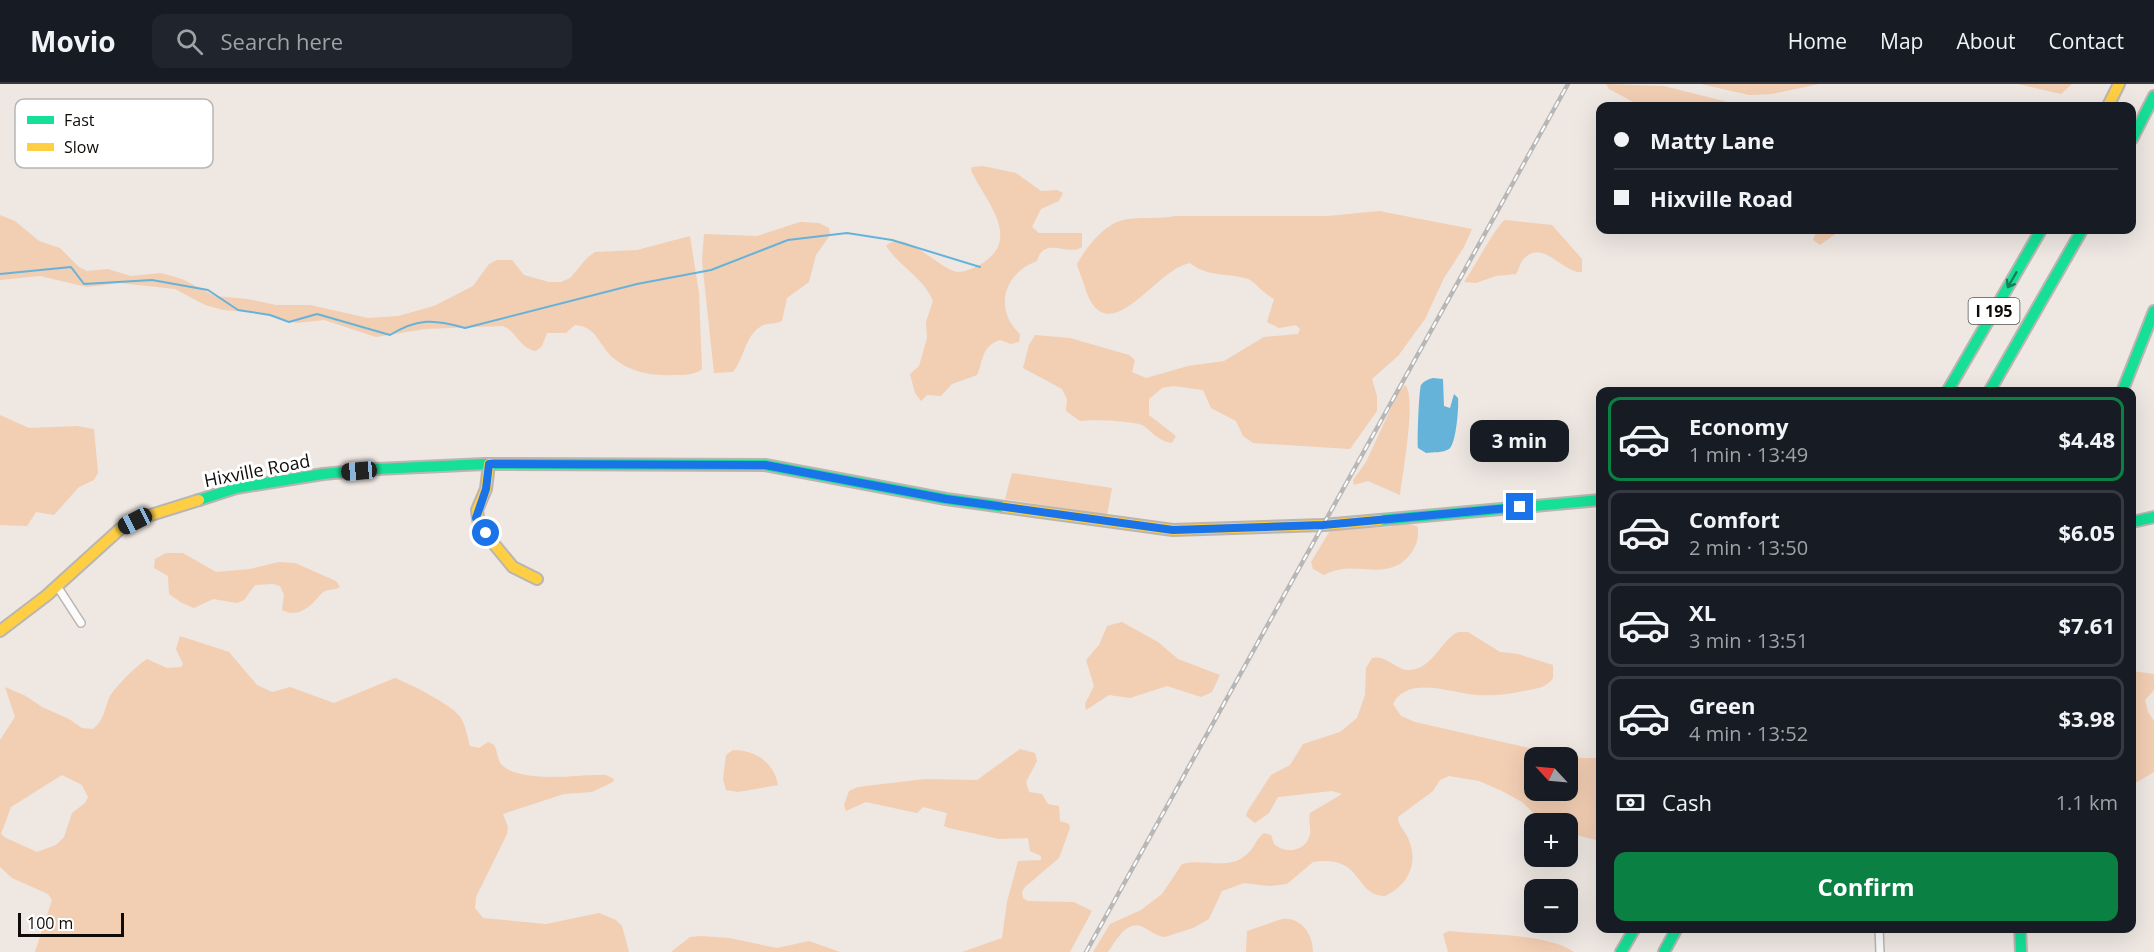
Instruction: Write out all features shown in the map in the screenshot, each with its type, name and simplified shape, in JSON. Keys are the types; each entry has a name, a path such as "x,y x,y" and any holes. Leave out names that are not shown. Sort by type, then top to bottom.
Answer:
{"main road":[{"path":"2110,102 2118,84"},
{"path":"2136,131 2154,96"},
{"name":"I 195","path":"1950,387 2039,234"},
{"name":"I 195","path":"1992,387 2080,234"},
{"path":"2124,387 2154,310"},
{"path":"489,464 486,489 477,510 479,526 513,567 537,579"},
{"name":"Hixville Road","path":"0,631 57,586 120,529 160,510 236,488 334,473 489,464 765,465 946,499 1173,530 1323,525 1596,500"},
{"path":"2136,521 2154,517"},
{"path":"1621,952 1632,933"},
{"path":"1664,952 1674,933"},
{"path":"2020,933 2021,952"}],"street":[{"path":"57,586 81,623"},
{"path":"1879,933 1880,952"}],"shaded area":[{"path":"1606,84 1664,86 1727,102 1633,102 1609,89"},
{"path":"1701,84 1819,84 1772,94 1749,95"},
{"path":"2018,84 2072,84 2061,94"},
{"path":"983,166 1016,173 1041,191 1057,190 1063,193 1059,201 1041,209 1032,227 1039,233 1082,233 1082,247 1070,250 1045,249 1040,253 1037,261 1017,274 1010,283 1005,303 1007,314 1020,334 1019,342 1011,344 1000,340 989,346 977,375 952,384 941,396 927,395 921,401 915,393 910,374 919,366 927,338 926,322 933,301 924,286 886,246 893,241 902,241 957,272 973,268 987,260 996,250 1000,239 1000,227 971,170 972,167"},
{"path":"1379,211 1472,229 1464,247 1444,278 1425,319 1398,356 1372,379 1377,396 1377,411 1350,449 1253,443 1243,436 1236,421 1211,408 1203,390 1173,386 1162,388 1149,399 1149,415 1176,436 1172,443 1160,439 1140,424 1080,421 1066,411 1067,399 1062,389 1023,368 1029,345 1035,335 1070,338 1129,355 1135,360 1132,372 1146,378 1188,366 1224,361 1264,337 1298,334 1300,329 1296,325 1279,328 1267,322 1274,299 1251,280 1204,271 1190,263 1161,279 1131,304 1117,312 1104,313 1092,304 1077,264 1098,235 1113,224 1129,219 1175,216 1328,216"},
{"path":"0,215 15,221 39,241 60,248 79,267 87,271 108,269 131,276 161,273 182,279 215,296 248,299 276,305 310,305 368,318 398,316 434,306 473,286 489,264 497,260 512,260 524,275 549,282 561,282 570,278 595,252 637,250 690,236 699,293 702,369 693,374 682,375 660,375 636,371 610,355 589,329 575,325 566,333 547,333 542,346 536,351 522,344 512,332 503,326 425,329 376,337 324,320 297,323 260,313 223,310 205,305 175,289 120,283 87,287 40,276 0,280"},
{"path":"1505,220 1552,225 1582,259 1582,272 1568,268 1545,254 1537,252 1529,254 1522,261 1516,274 1496,276 1476,283 1464,282 1496,230"},
{"path":"800,222 819,223 829,228 830,235 816,255 809,282 787,298 782,321 763,325 755,331 733,372 714,373 702,261 704,234 757,236"},
{"path":"1815,234 1835,234 1820,245 1813,240"},
{"path":"1405,385 1410,404 1400,495 1368,481 1354,485 1353,480 1366,462 1398,393"},
{"path":"0,415 29,428 77,426 94,429 98,473 94,480 79,487 54,515 36,512 27,526 0,525"},
{"path":"1012,473 1112,488 1107,515 1005,499"},
{"path":"1404,523 1417,526 1418,538 1413,551 1399,564 1376,570 1343,569 1324,575 1313,569 1311,562 1331,529 1390,527"},
{"path":"166,553 183,553 216,572 250,569 279,562 295,563 336,581 340,587 324,591 305,609 294,613 282,610 284,595 280,586 273,584 255,585 244,600 237,603 213,599 194,608 169,594 168,576 154,568 155,559"},
{"path":"1122,622 1158,642 1178,659 1220,675 1212,692 1201,697 1167,686 1130,698 1109,695 1086,710 1085,704 1094,686 1086,660 1099,645 1107,626"},
{"path":"1458,632 1468,632 1500,652 1518,654 1553,665 1553,678 1539,688 1516,693 1477,695 1420,688 1400,695 1393,704 1401,716 1415,722 1525,747 1524,801 1578,801 1578,758 1596,758 1596,840 1578,836 1578,813 1534,813 1522,802 1502,791 1479,781 1449,776 1440,780 1433,791 1398,817 1411,847 1412,864 1406,879 1385,896 1367,889 1350,869 1341,864 1329,861 1313,862 1287,884 1269,886 1244,883 1222,891 1209,919 1193,928 1165,937 1137,925 1132,926 1122,932 1108,952 1093,952 1110,924 1141,910 1162,894 1182,864 1223,863 1239,860 1249,853 1264,833 1271,835 1274,844 1284,849 1295,850 1305,844 1310,834 1310,813 1342,794 1332,791 1278,797 1269,813 1255,823 1246,816 1247,812 1271,775 1290,765 1303,744 1340,732 1357,718 1365,695 1366,668 1372,658 1382,658 1406,670 1419,668 1431,659 1452,636"},
{"path":"180,636 229,652 257,685 272,692 290,687 334,703 395,678 449,707 461,718 470,746 479,748 488,742 494,745 501,764 512,772 552,777 606,775 614,779 613,782 592,792 564,794 503,814 508,827 507,834 476,897 475,908 483,918 546,924 599,913 616,920 622,926 629,952 35,952 52,900 48,894 12,878 0,867 0,740 15,717 5,687 26,696 82,728 93,729 102,718 113,692 147,659 167,668 181,667 183,664 176,649","holes":["62,775 82,785 88,797 85,803 72,813 64,837 56,845 37,852 1,834 11,807"]},
{"path":"2136,672 2154,674 2154,690 2145,700 2148,712 2154,721 2154,772 2136,783"},
{"path":"1020,749 1035,753 1037,761 1026,782 1029,792 1042,794 1048,804 1059,806 1060,821 1069,824 1070,828 1059,858 1025,887 1022,892 1023,898 1028,901 1074,902 1092,911 1070,952 962,952 1002,938 1007,902 1018,861 1041,860 1041,856 1030,851 1028,838 999,839 949,828 944,826 947,813 923,807 917,813 866,802 846,811 844,805 849,791 858,787 925,779 977,780"},
{"path":"733,750 749,752 762,759 772,770 778,785 738,792 726,790 723,779 726,755"},
{"path":"1282,919 1295,921 1305,928 1311,939 1313,952 1246,952 1247,931"},
{"path":"1449,931 1532,938 1563,946 1574,952 1448,952 1443,934"},
{"path":"690,937 729,938 777,948 809,941 840,952 671,952"}],"water":[{"path":"1433,378 1443,379 1444,406 1450,408 1454,394 1458,398 1457,417 1454,440 1449,449 1426,453 1418,448 1421,385"}],"waterway":[{"path":"0,274 71,267 84,284 152,280 208,290 238,310 270,315 289,322 317,314 390,335 409,325 426,322 465,328 637,284 711,270 788,240 847,233 892,240 980,267"}],"railway":[{"path":"1086,952 1568,84"}],"traffic: fast":[{"path":"2136,131 2154,96"},
{"path":"1950,387 2039,234"},
{"path":"1992,387 2080,234"},
{"path":"2124,387 2154,311"},
{"path":"199,500 236,488 323,474 377,469 485,464 765,465 946,499 1004,507"},
{"path":"1380,520 1596,500"},
{"path":"2136,521 2154,517"},
{"path":"1621,952 1632,933"},
{"path":"1664,952 1674,933"},
{"path":"2020,933 2021,952"}],"traffic: slow":[{"path":"2110,102 2119,84"},
{"path":"489,464 486,489 477,510 479,526 513,567 537,579"},
{"path":"0,631 46,596 120,529 138,519 199,500"},
{"path":"1004,507 1173,530 1323,525 1380,520"}],"route":[{"path":"486,533 479,526 476,518 488,481 489,464 765,465 808,471 946,499 1173,530 1323,525 1520,507"}]}
